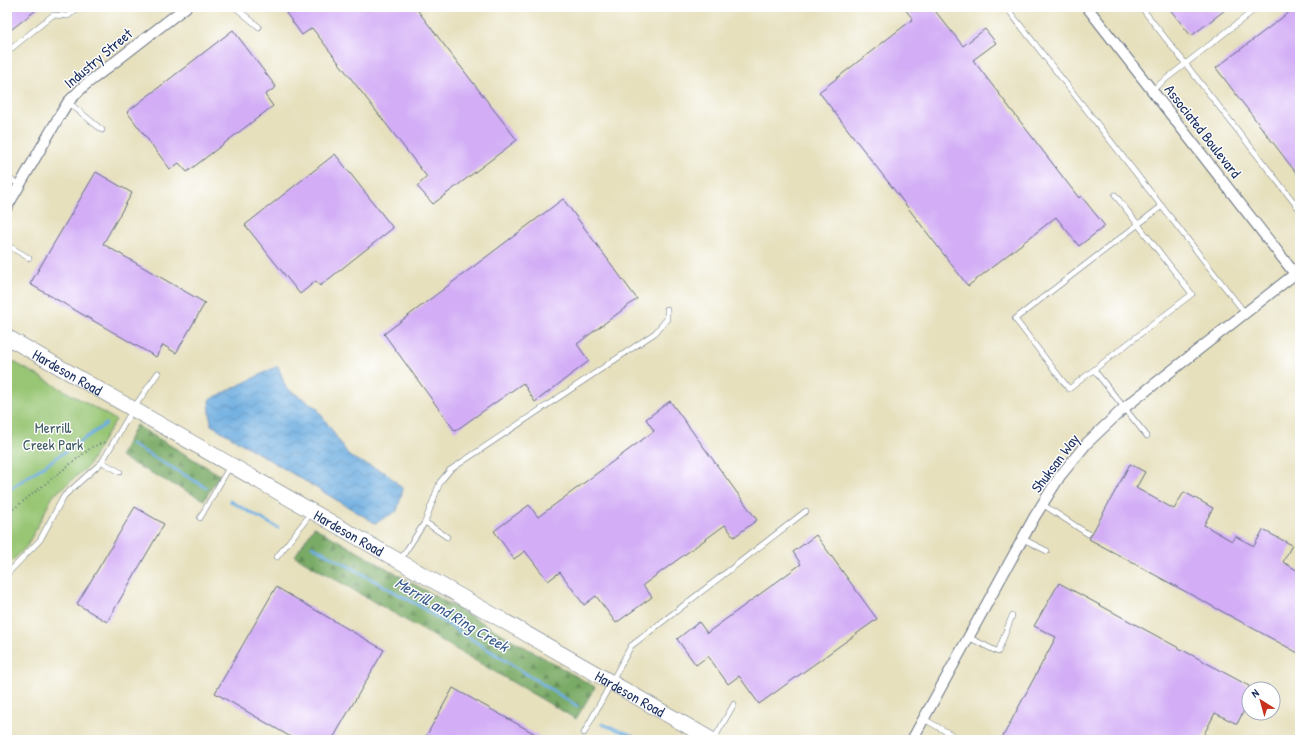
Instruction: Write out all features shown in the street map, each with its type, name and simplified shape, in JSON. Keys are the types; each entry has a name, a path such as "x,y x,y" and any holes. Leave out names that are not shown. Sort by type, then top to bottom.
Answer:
{"street":[{"name":"Industry Street","path":"7,207 68,102 85,85 186,7"},
{"name":"Associated Boulevard","path":"1087,7 1297,272"},
{"name":"Shuksan Way","path":"912,740 1042,504 1060,476 1087,443 1124,408 1297,272"},
{"name":"Hardeson Road","path":"7,337 713,740"}],"lane":[{"path":"7,52 53,15 68,16 79,7"},
{"path":"235,7 259,27"},
{"path":"1006,7 1245,313"},
{"path":"1141,7 1300,210"},
{"path":"1152,90 1258,7"},
{"path":"68,102 102,130"},
{"path":"7,177 20,185"},
{"path":"1115,195 1138,225 1192,294 1069,389 1015,319 1138,225 1162,206"},
{"path":"7,245 29,258"},
{"path":"399,561 425,522 440,482 450,470 655,333 667,319 667,309"},
{"path":"1094,370 1146,436"},
{"path":"7,574 40,540 64,496 102,462 133,409 158,373"},
{"path":"102,462 120,472"},
{"path":"200,518 231,465"},
{"path":"1042,504 1088,534"},
{"path":"277,557 312,511"},
{"path":"584,733 631,646 806,511"},
{"path":"425,522 447,537"},
{"path":"1023,539 1046,551"},
{"path":"968,637 998,652 1012,616"},
{"path":"713,740 734,704"},
{"path":"924,720 960,739"}],"path":[{"path":"7,514 92,447 116,438"}],"green space":[{"name":"Merrill Creek Park","path":"7,358 116,420 88,466 53,496 27,546 10,563 7,564"},
{"path":"136,425 220,475 204,500 120,457"},
{"path":"314,527 595,687 576,719 295,556"}],"water":[{"path":"278,366 286,388 316,407 350,457 386,473 403,489 397,511 375,523 211,425 209,400"}],"building":[{"path":"7,7 40,7 7,33"},
{"path":"295,7 415,7 517,140 433,204 417,186 427,177 312,28 302,35 286,13"},
{"path":"903,7 932,7 963,46 985,29 996,43 973,60 1079,198 1081,196 1105,226 1079,246 1056,217 968,286 819,92 913,19"},
{"path":"1168,7 1229,7 1191,36"},
{"path":"1296,7 1300,7 1300,178 1216,68"},
{"path":"233,30 276,87 265,95 273,106 187,172 179,163 170,169 127,112"},
{"path":"335,154 393,228 320,286 316,281 300,294 245,225"},
{"path":"96,172 132,193 103,244 205,303 176,353 163,345 156,357 30,284"},
{"path":"563,199 637,299 577,344 589,361 535,402 523,383 455,431 384,334"},
{"path":"670,401 757,520 734,537 725,525 643,585 652,597 616,623 596,596 584,605 560,572 548,581 525,551 514,559 494,531 529,505 538,517 654,431 646,419"},
{"path":"1130,464 1145,472 1136,488 1174,509 1184,492 1213,508 1204,525 1232,541 1235,536 1254,546 1263,530 1292,545 1283,562 1300,572 1300,654 1089,539"},
{"path":"135,507 164,524 107,622 77,604"},
{"path":"816,535 877,619 759,704 739,676 728,684 708,656 696,665 677,639 699,622 707,633 801,564 793,552"},
{"path":"1059,583 1241,682 1241,716 1237,724 1215,713 1201,740 1001,740 1056,637 1034,626"},
{"path":"276,587 384,650 332,740 296,740 215,693"},
{"path":"453,688 546,740 424,740"}],"waterway":[{"name":"Merrill and Ring Creek","path":"7,491 106,424"},
{"name":"Merrill and Ring Creek","path":"131,444 207,488"},
{"name":"Merrill and Ring Creek","path":"230,501 278,528"},
{"name":"Merrill and Ring Creek","path":"312,546 416,604 577,706"},
{"name":"Merrill and Ring Creek","path":"602,724 644,740"}]}
